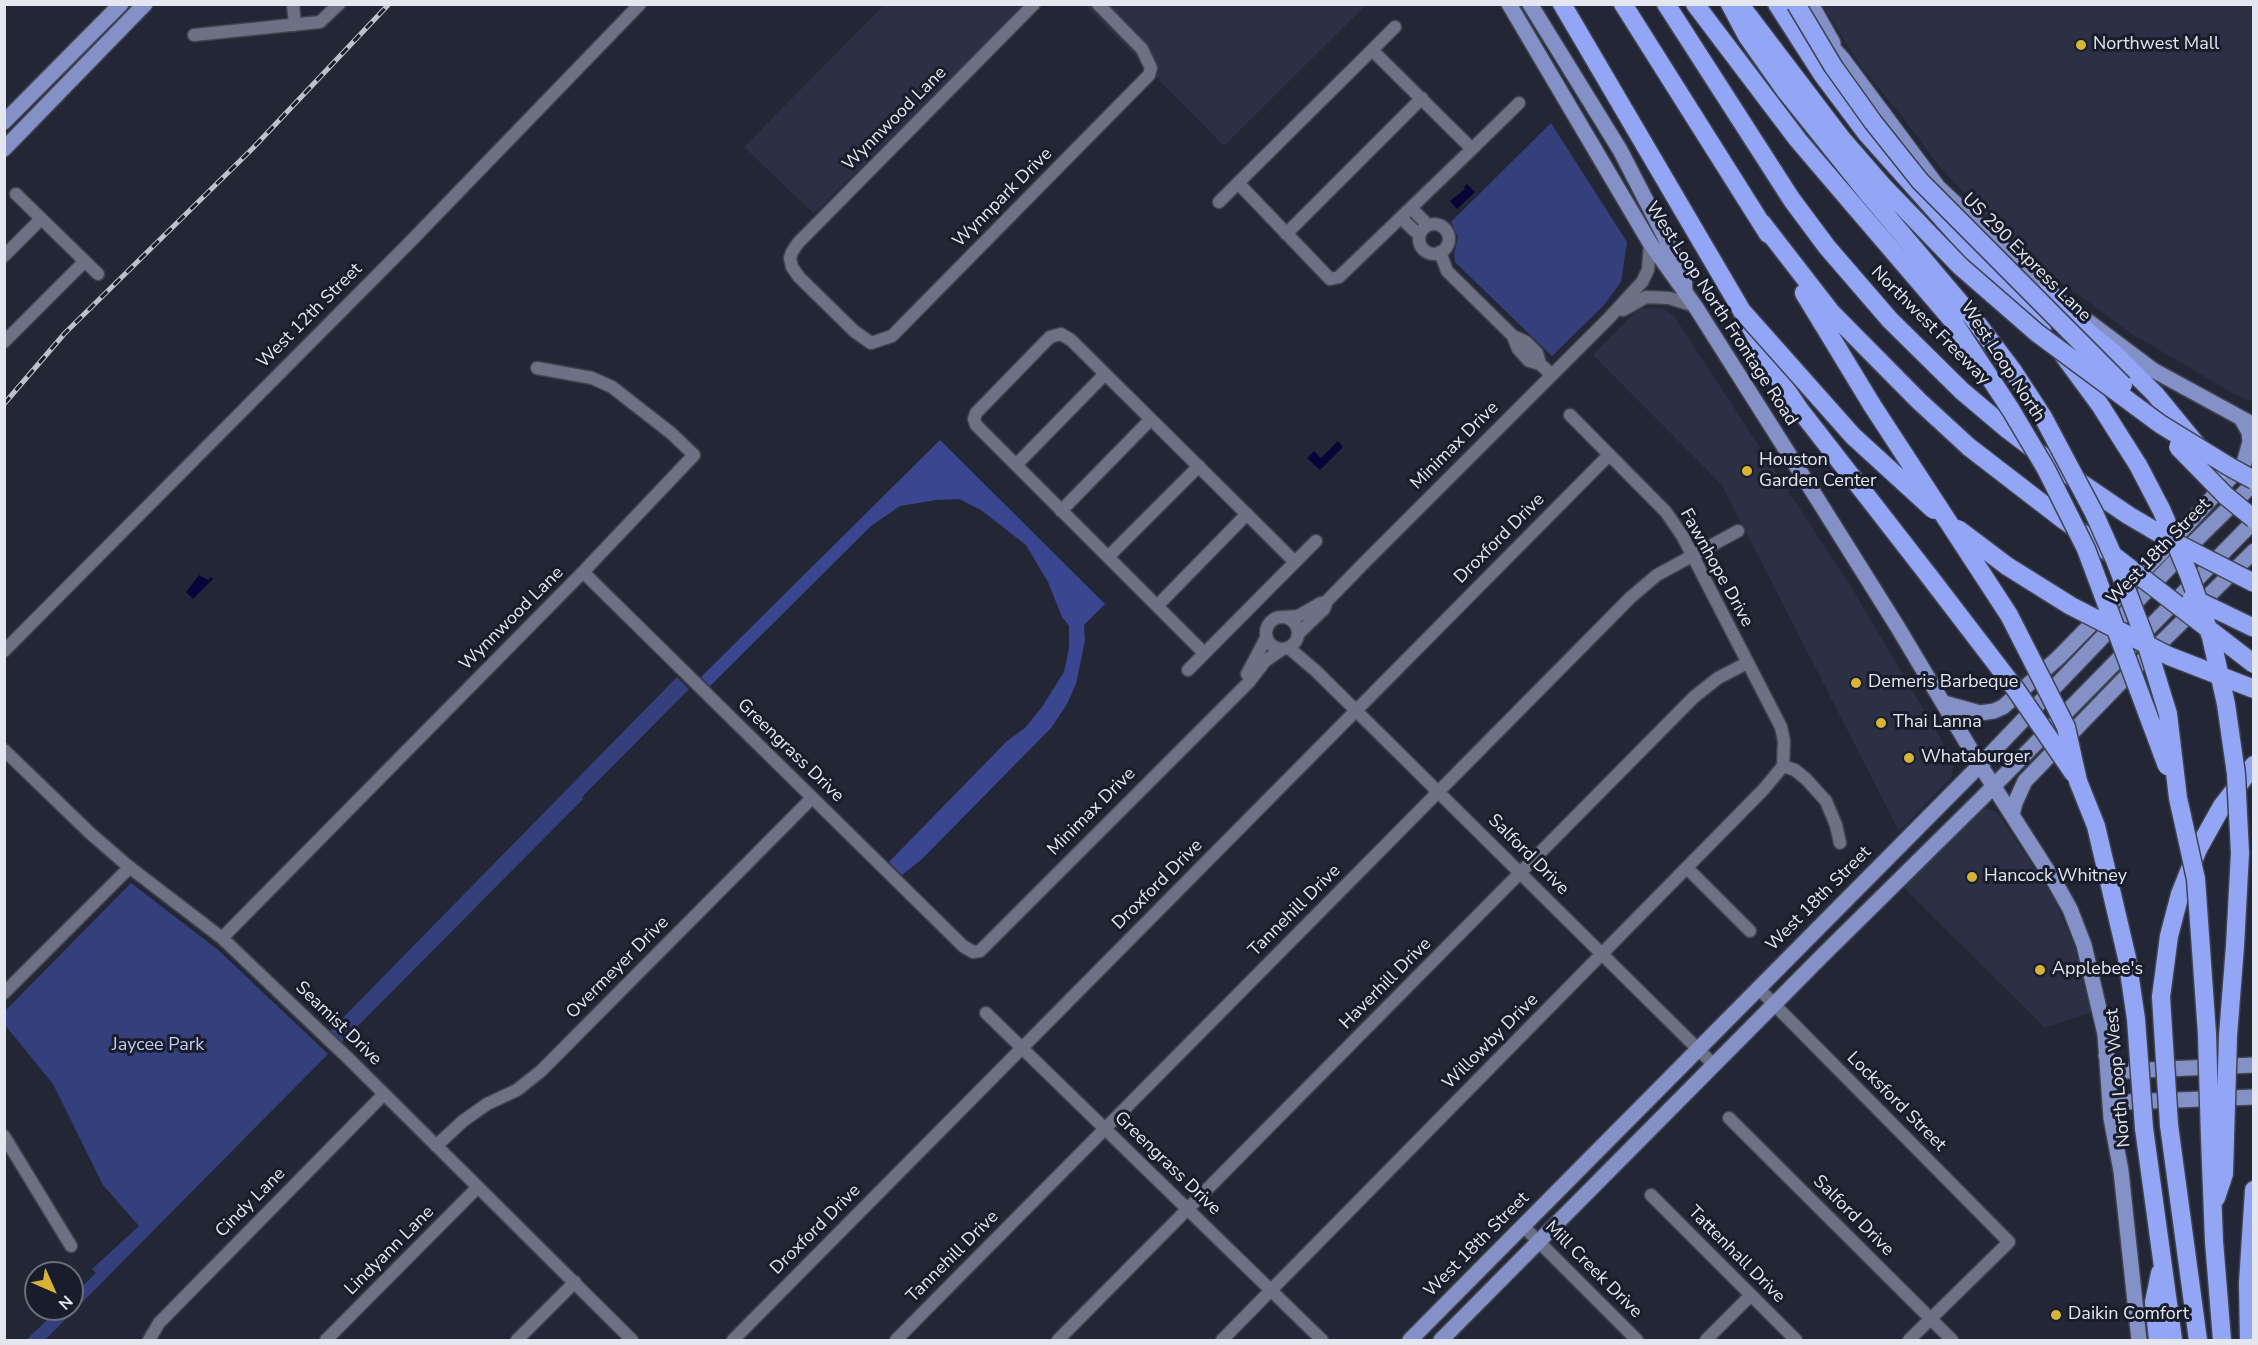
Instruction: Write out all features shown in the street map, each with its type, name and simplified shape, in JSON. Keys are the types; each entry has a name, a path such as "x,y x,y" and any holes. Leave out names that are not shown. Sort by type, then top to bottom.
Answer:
{"highway":[{"path":"1562,4 1742,311 1775,373 1800,410 2014,687 2078,781"},
{"path":"1623,4 1762,223 1872,405 2009,615 2066,727 2078,781"},
{"name":"Northwest Freeway","path":"1666,4 1792,200 1827,247 1890,320 1962,391 2007,429 2071,477 2172,542 2253,583"},
{"name":"West Loop North","path":"1695,4 1798,140 1952,320 2011,410 2046,469 2086,549 2136,678 2178,798"},
{"path":"1730,4 1747,36 1785,90 1876,191 2037,333 2160,424 2253,482"},
{"path":"1739,4 1835,130 1932,267 1993,344 2043,417 2070,466 2115,560 2151,659 2168,714 2178,798 2196,879 2207,1034 2218,1138"},
{"path":"1777,4 1822,74 1866,134 2024,309 2082,379 2138,465 2162,511 2189,574 2211,637 2226,704 2236,774 2240,853 2228,1036 2212,1208 2222,1341"},
{"name":"US 290 Express Lane","path":"1794,4 1839,76 1872,123 1920,181 2108,370 2218,489 2253,520"},
{"path":"1762,223 1831,312 1919,401 1969,447 2253,664"},
{"path":"2047,290 2089,333 2115,354 2155,394 2253,514"},
{"path":"1742,311 1853,436 1883,466 1924,502 2007,566 2120,633 2169,656 2253,689"},
{"path":"2106,551 2253,628"},
{"path":"2198,1341 2169,1125 2161,997 2169,936 2180,894 2198,849 2222,806 2253,765"},
{"name":"North Loop West","path":"2078,781 2096,826 2127,958 2136,1019 2144,1128 2174,1341"},
{"path":"2249,1341 2247,1283 2253,1190"},
{"path":"2158,1341 2154,1302 2162,1260"}],"main road":[{"path":"4,122 121,4"},
{"path":"4,149 145,4"},
{"name":"West Loop North Frontage Road","path":"1509,4 1650,243 1695,306 2070,909 2084,945 2105,1034 2112,1118 2121,1172 2139,1341"},
{"path":"1530,4 1620,150 1684,274 1685,292"},
{"path":"1794,4 1842,58 1938,187 2047,290 2153,370 2247,422 2250,442 2244,463 2164,550 2058,658 2003,706 1994,711 1980,713 1944,703"},
{"path":"1810,4 1842,58"},
{"path":"62,64 69,83"},
{"name":"West 18th Street","path":"1410,1341 1980,765 2253,482"},
{"path":"1441,1341 1994,785 2253,520"},
{"path":"2012,815 2014,802 2025,781 2253,551"},
{"path":"1911,834 1924,854"},
{"path":"2106,1056 2113,1065 2124,1071 2253,1065"},
{"path":"2112,1118 2118,1105 2125,1102 2253,1097"},
{"path":"1611,1138 1627,1152"},
{"path":"1444,1306 1460,1322"}],"street":[{"path":"293,4 295,25"},
{"path":"194,35 320,22 339,4"},
{"name":"West 12th Street","path":"4,651 412,240 640,4"},
{"name":"Wynnwood Lane","path":"871,343 854,331 799,277 790,258 798,243 1034,4"},
{"name":"Wynnpark Drive","path":"871,343 892,336 1145,82 1151,68 1142,49 1098,4"},
{"path":"1219,201 1395,27"},
{"path":"1372,50 1472,149"},
{"path":"1286,234 1422,98"},
{"path":"1238,183 1330,279 1339,278 1519,103"},
{"path":"16,194 98,274"},
{"path":"1411,208 1428,225"},
{"path":"1401,218 1419,235 1423,249 1431,254 1440,252 1448,245 1446,230 1438,224 1424,227 1419,235"},
{"path":"4,256 41,219"},
{"name":"Minimax Drive","path":"973,952 980,951 1249,681 1265,661 1291,643 1324,609 1328,601 1609,318 1642,282 1648,270 1650,243"},
{"path":"1440,252 1447,271 1513,336 1526,342 1537,353 1540,364 1552,375"},
{"path":"4,342 85,261"},
{"name":"Minimax Drive","path":"1609,318 1646,297 1669,298 1695,306"},
{"path":"1204,653 976,425 976,413 1050,338 1055,334 1066,336 1295,562"},
{"name":"Wynnwood Lane","path":"222,938 583,572 694,455 671,433 612,387 592,378 537,368"},
{"path":"1016,465 1105,374"},
{"name":"Fawnhope Drive","path":"1570,415 1666,512 1683,537 1781,727 1784,741 1783,766"},
{"path":"1062,511 1151,420"},
{"name":"Droxford Drive","path":"733,1341 1609,455"},
{"path":"1108,557 1199,466"},
{"path":"1157,606 1247,514"},
{"name":"Tannehill Drive","path":"896,1341 1630,597 1657,575 1738,531"},
{"path":"1188,670 1316,541"},
{"name":"Greengrass Drive","path":"583,572 963,946 973,952"},
{"name":"Minimax Drive","path":"1286,617 1298,616 1319,603 1328,601"},
{"path":"1286,617 1295,623 1291,643 1272,646 1266,638 1266,628 1269,622 1276,618 1286,617"},
{"name":"Minimax Drive","path":"1234,695 1266,638"},
{"name":"Salford Drive","path":"1291,643 1355,711 1714,1065"},
{"name":"Haverhill Drive","path":"1058,1341 1694,697 1718,678 1747,663"},
{"name":"Seamist Drive","path":"4,750 74,819 130,867 222,938 384,1094 632,1341"},
{"path":"1783,766 1795,770 1806,778 1826,801 1836,825 1840,843"},
{"name":"Willowby Drive","path":"1222,1341 1687,868 1764,789 1783,766"},
{"name":"Overmeyer Drive","path":"436,1146 463,1121 487,1104 516,1090 541,1071 812,798"},
{"path":"4,993 130,867"},
{"path":"1687,868 1750,931"},
{"name":"Locksford Street","path":"1758,988 2009,1242 1931,1319"},
{"name":"Greengrass Drive","path":"986,1014 1322,1341"},
{"name":"Cindy Lane","path":"149,1341 159,1323 384,1094"},
{"name":"Salford Drive","path":"1729,1118 1952,1341"},
{"path":"4,1136 71,1246"},
{"name":"Lindyann Lane","path":"326,1341 478,1187"},
{"name":"Tattenhall Drive","path":"1651,1196 1796,1341"},
{"name":"Mill Creek Drive","path":"1523,1226 1637,1341"},
{"path":"517,1341 575,1282"},
{"path":"1706,1341 1751,1295"},
{"path":"1909,1341 1931,1319"}],"shaded area":[{"path":"884,5 1025,5 814,214 744,147"},
{"path":"1085,5 1366,5 1224,146"},
{"path":"1822,5 2253,5 2253,401 2238,396 2132,334 2051,275 1989,219 1939,166 1862,68"},
{"path":"1467,184 1475,192 1457,209 1450,201 1465,189"},
{"path":"1638,309 1664,309 1674,316 1853,590 1954,761 1952,777 1899,831 1722,485 1593,355"},
{"path":"940,440 1105,604 1084,625 1085,640 1076,684 1067,704 1051,728 921,860 902,875 889,862 1007,741 1025,728 1042,707 1064,672 1069,648 1069,626 1062,617 1048,582 1026,545 981,510 959,499 900,506 871,526 710,686 701,677"},
{"path":"1338,441 1343,447 1320,470 1307,458 1314,451 1321,458"},
{"path":"199,575 208,580 211,577 213,579 193,599 186,592"},
{"path":"1987,809 1995,812 2001,818 2053,897 2076,949 2095,1011 2045,1028 1900,884 1976,812"}],"green space":[{"path":"1551,123 1627,242 1621,282 1604,305 1552,356 1455,262 1454,254 1458,237 1451,222"},
{"path":"677,677 689,689 582,797 583,799 342,1042 330,1031"},
{"name":"Jaycee Park","path":"131,883 217,949 328,1054 84,1301 84,1284 96,1273 92,1269 139,1226 103,1185 53,1084 5,1025 5,1011"},
{"name":"Jaycee Park","path":"46,1321 64,1321 45,1340 26,1340"}],"railway":[{"path":"4,404 65,333 253,148 389,4"}],"place":[{"name":"Northwest Mall","path":"2081,45"},
{"name":"Houston Garden Center","path":"1747,471"},
{"name":"Demeris Barbeque","path":"1856,683"},
{"name":"Thai Lanna","path":"1881,723"},
{"name":"Whataburger","path":"1909,758"},
{"name":"Hancock Whitney","path":"1972,877"},
{"name":"Applebee's","path":"2040,970"},
{"name":"Daikin Comfort","path":"2056,1315"}]}
